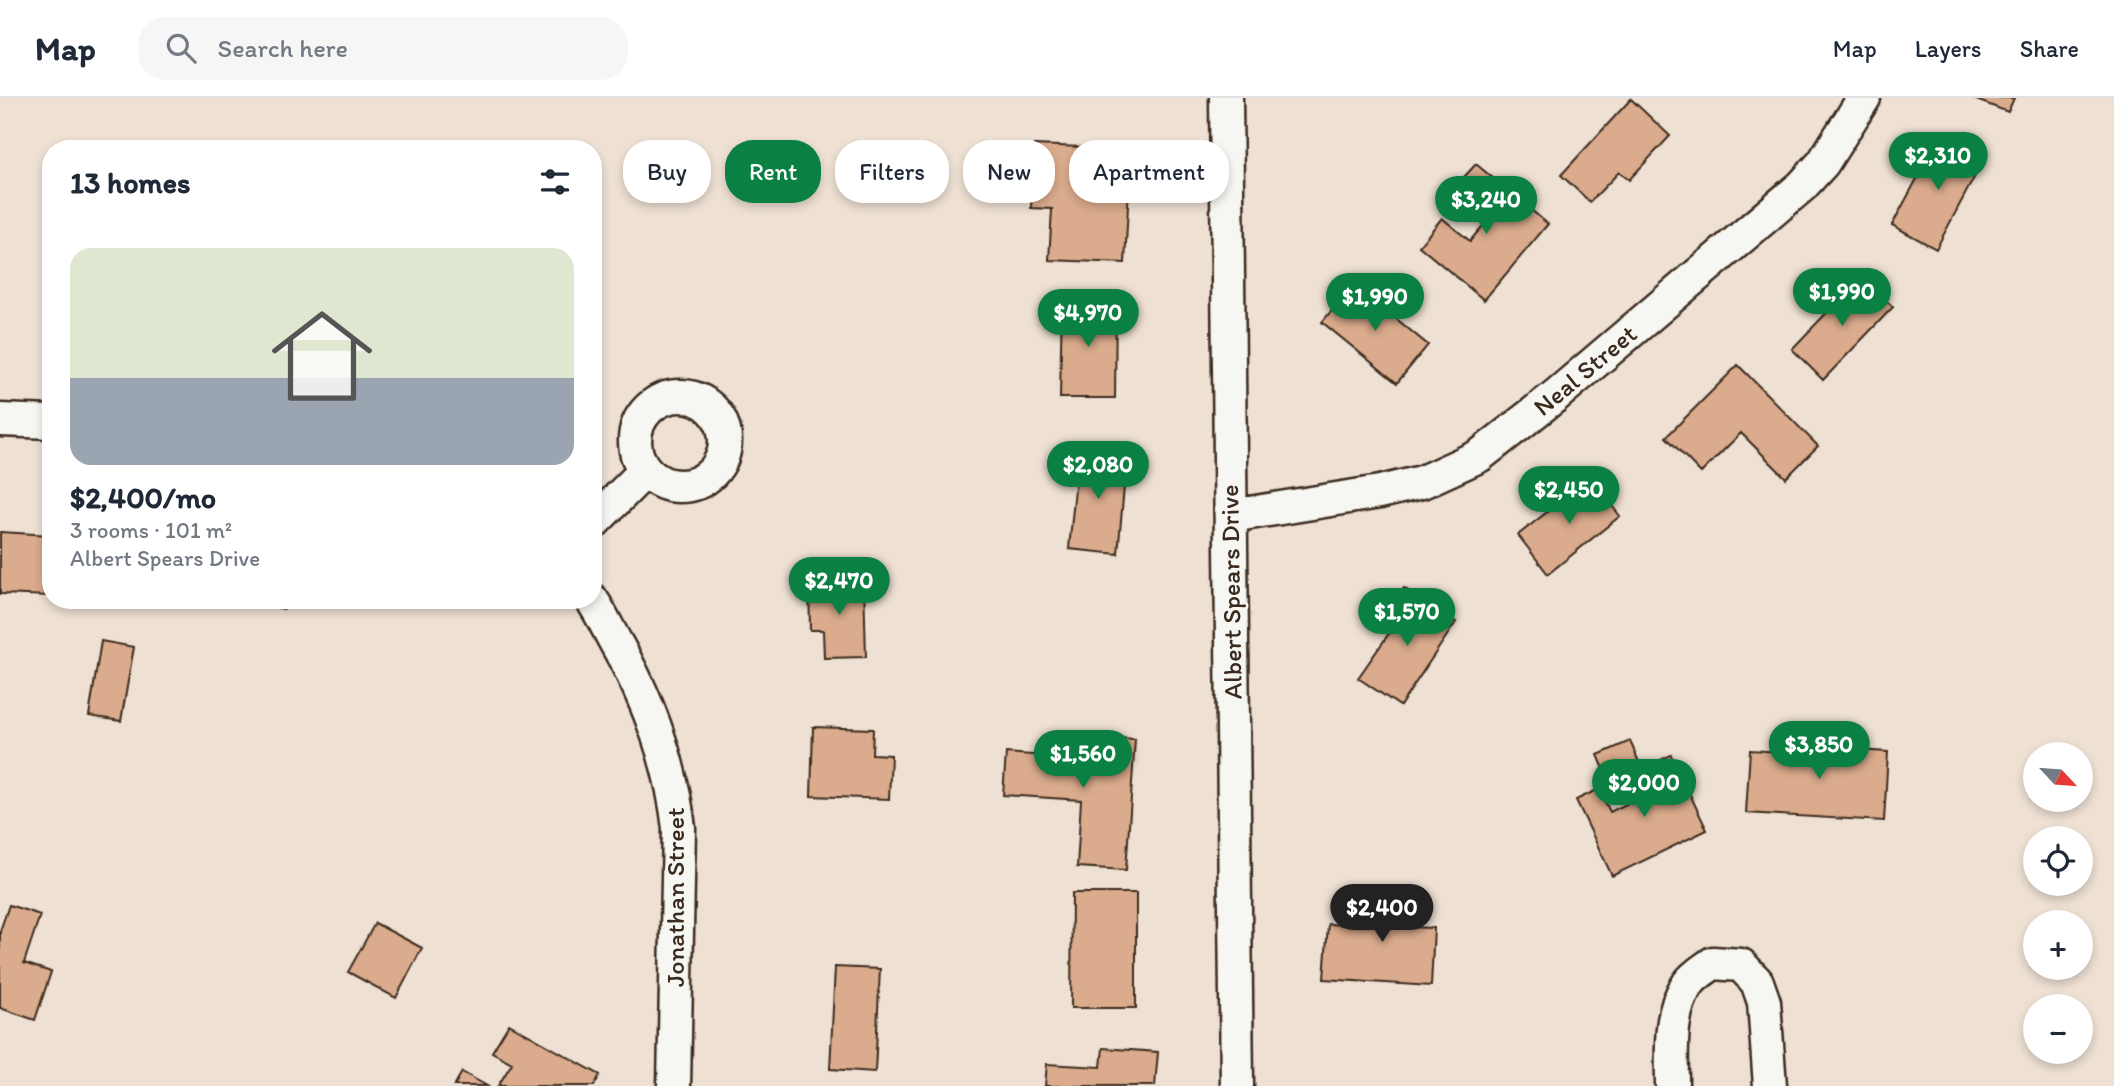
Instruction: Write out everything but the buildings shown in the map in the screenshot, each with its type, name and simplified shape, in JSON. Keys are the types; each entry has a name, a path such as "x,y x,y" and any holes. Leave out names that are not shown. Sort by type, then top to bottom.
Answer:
{"street":[{"name":"Albert Spears Drive","path":"1226,98 1237,1086"},
{"name":"Neal Street","path":"1231,516 1380,492 1422,482 1479,456 1554,397 1802,186 1823,163 1864,98"},
{"path":"0,419 42,421"},
{"path":"602,514 645,471"},
{"name":"Jonathan Street","path":"597,609 636,678 653,716 674,789 679,828 674,1086"},
{"path":"1672,1086 1672,1036 1676,1008 1688,983 1713,963 1741,965 1757,982 1764,1002 1770,1086"}]}
